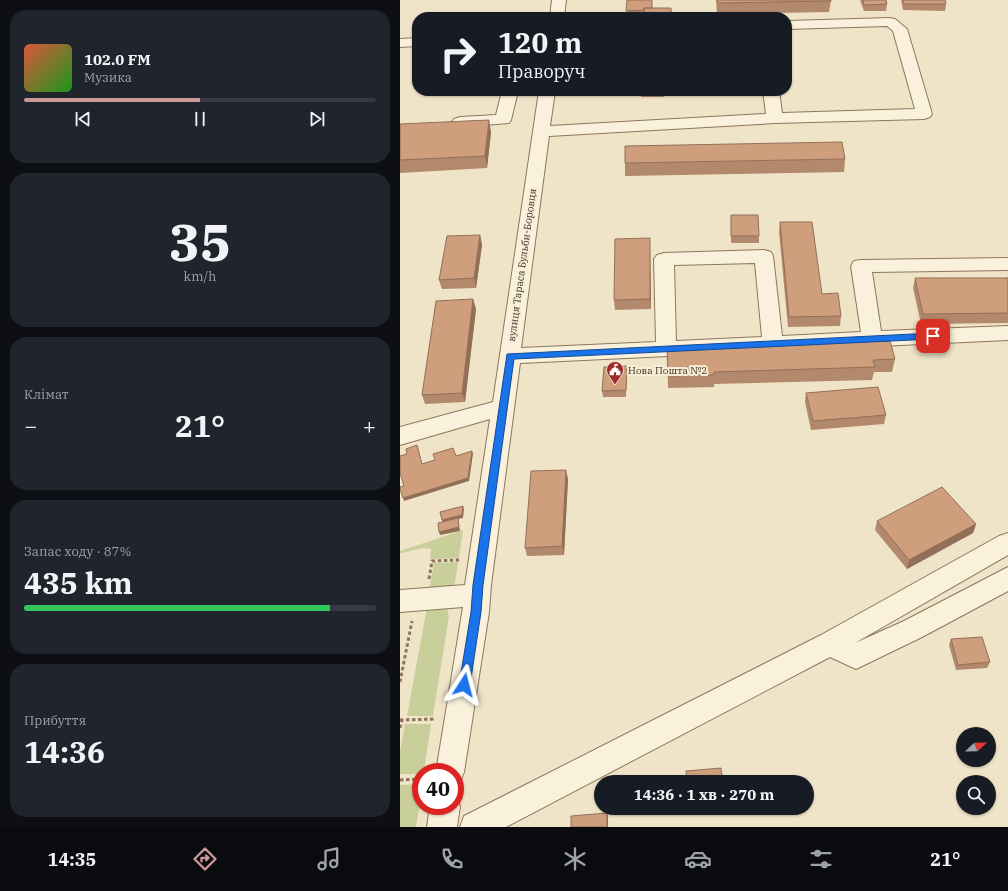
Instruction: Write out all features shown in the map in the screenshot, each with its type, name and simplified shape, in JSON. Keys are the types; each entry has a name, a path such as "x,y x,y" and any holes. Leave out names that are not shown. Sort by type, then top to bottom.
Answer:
{"street":[{"path":"558,12 559,0"},
{"path":"541,132 775,118 924,114 900,29 890,22 792,26"},
{"path":"400,43 412,42"},
{"path":"445,123 503,120 509,96"},
{"name":"вулиця Тараса Бульби-Боровця","path":"451,763 477,595 546,96"},
{"path":"772,96 775,118"},
{"path":"666,349 664,259 764,256 773,344"},
{"path":"872,339 861,266 1008,264"},
{"path":"510,356 1008,333"},
{"path":"400,436 503,407"},
{"path":"475,827 830,644 1008,543"},
{"path":"830,644 856,657 913,629 1008,578"},
{"path":"414,600 477,595"},
{"path":"442,827 444,815"}],"path":[{"path":"400,682 414,600 432,561 461,559"},
{"path":"400,728 401,720 436,719"},
{"path":"400,780 412,779"}],"green space":[{"path":"463,530 459,558 430,559 431,549 427,548 400,553 400,551"},
{"path":"458,562 455,583 453,586 429,591 434,563"},
{"path":"427,607 447,608 449,616 433,716 407,716"},
{"path":"405,724 431,724 425,763 412,763 412,774 400,774 400,751"},
{"path":"412,784 412,815 418,815 416,827 400,827 400,785"}],"building":[{"path":"627,0 652,0 652,8 626,11"},
{"path":"717,0 831,0 831,1 718,3"},
{"path":"863,0 886,0 887,4 864,5"},
{"path":"903,0 945,0 946,4 904,4"},
{"path":"644,8 671,8 671,12 644,12"},
{"path":"489,120 485,156 400,160 400,124"},
{"path":"842,142 845,159 625,163 625,146"},
{"path":"731,215 758,215 759,236 731,236"},
{"path":"780,222 812,222 822,294 838,293 841,316 789,317"},
{"path":"480,235 474,278 439,280 447,236"},
{"path":"650,238 650,299 614,300 615,239"},
{"path":"915,278 1008,278 1008,313 923,314"},
{"path":"473,299 462,393 422,395 436,301"},
{"path":"890,341 895,359 873,360 875,367 714,372 714,375 668,376 667,347"},
{"name":"Нова Пошта №2","path":"627,366 626,390 602,391 604,367"},
{"path":"878,387 886,415 813,421 806,393"},
{"path":"417,445 422,464 435,460 433,454 453,448 456,456 472,451 468,478 403,498 400,489 400,487 404,486 400,473 400,456 407,454 406,449"},
{"path":"566,470 562,546 525,548 531,471"},
{"path":"942,487 976,524 909,560 877,521"},
{"path":"463,506 462,515 442,520 440,512"},
{"path":"458,518 459,527 439,532 438,523"},
{"path":"982,637 990,662 958,665 951,639"},
{"path":"721,768 722,775 686,775 686,771"},
{"path":"594,814 607,815 607,827 571,827 571,816"}],"place":[{"name":"Нова Пошта №2","path":"615,385"}],"route":[{"path":"464,685 476,612 478,585 510,356 933,336"}]}
